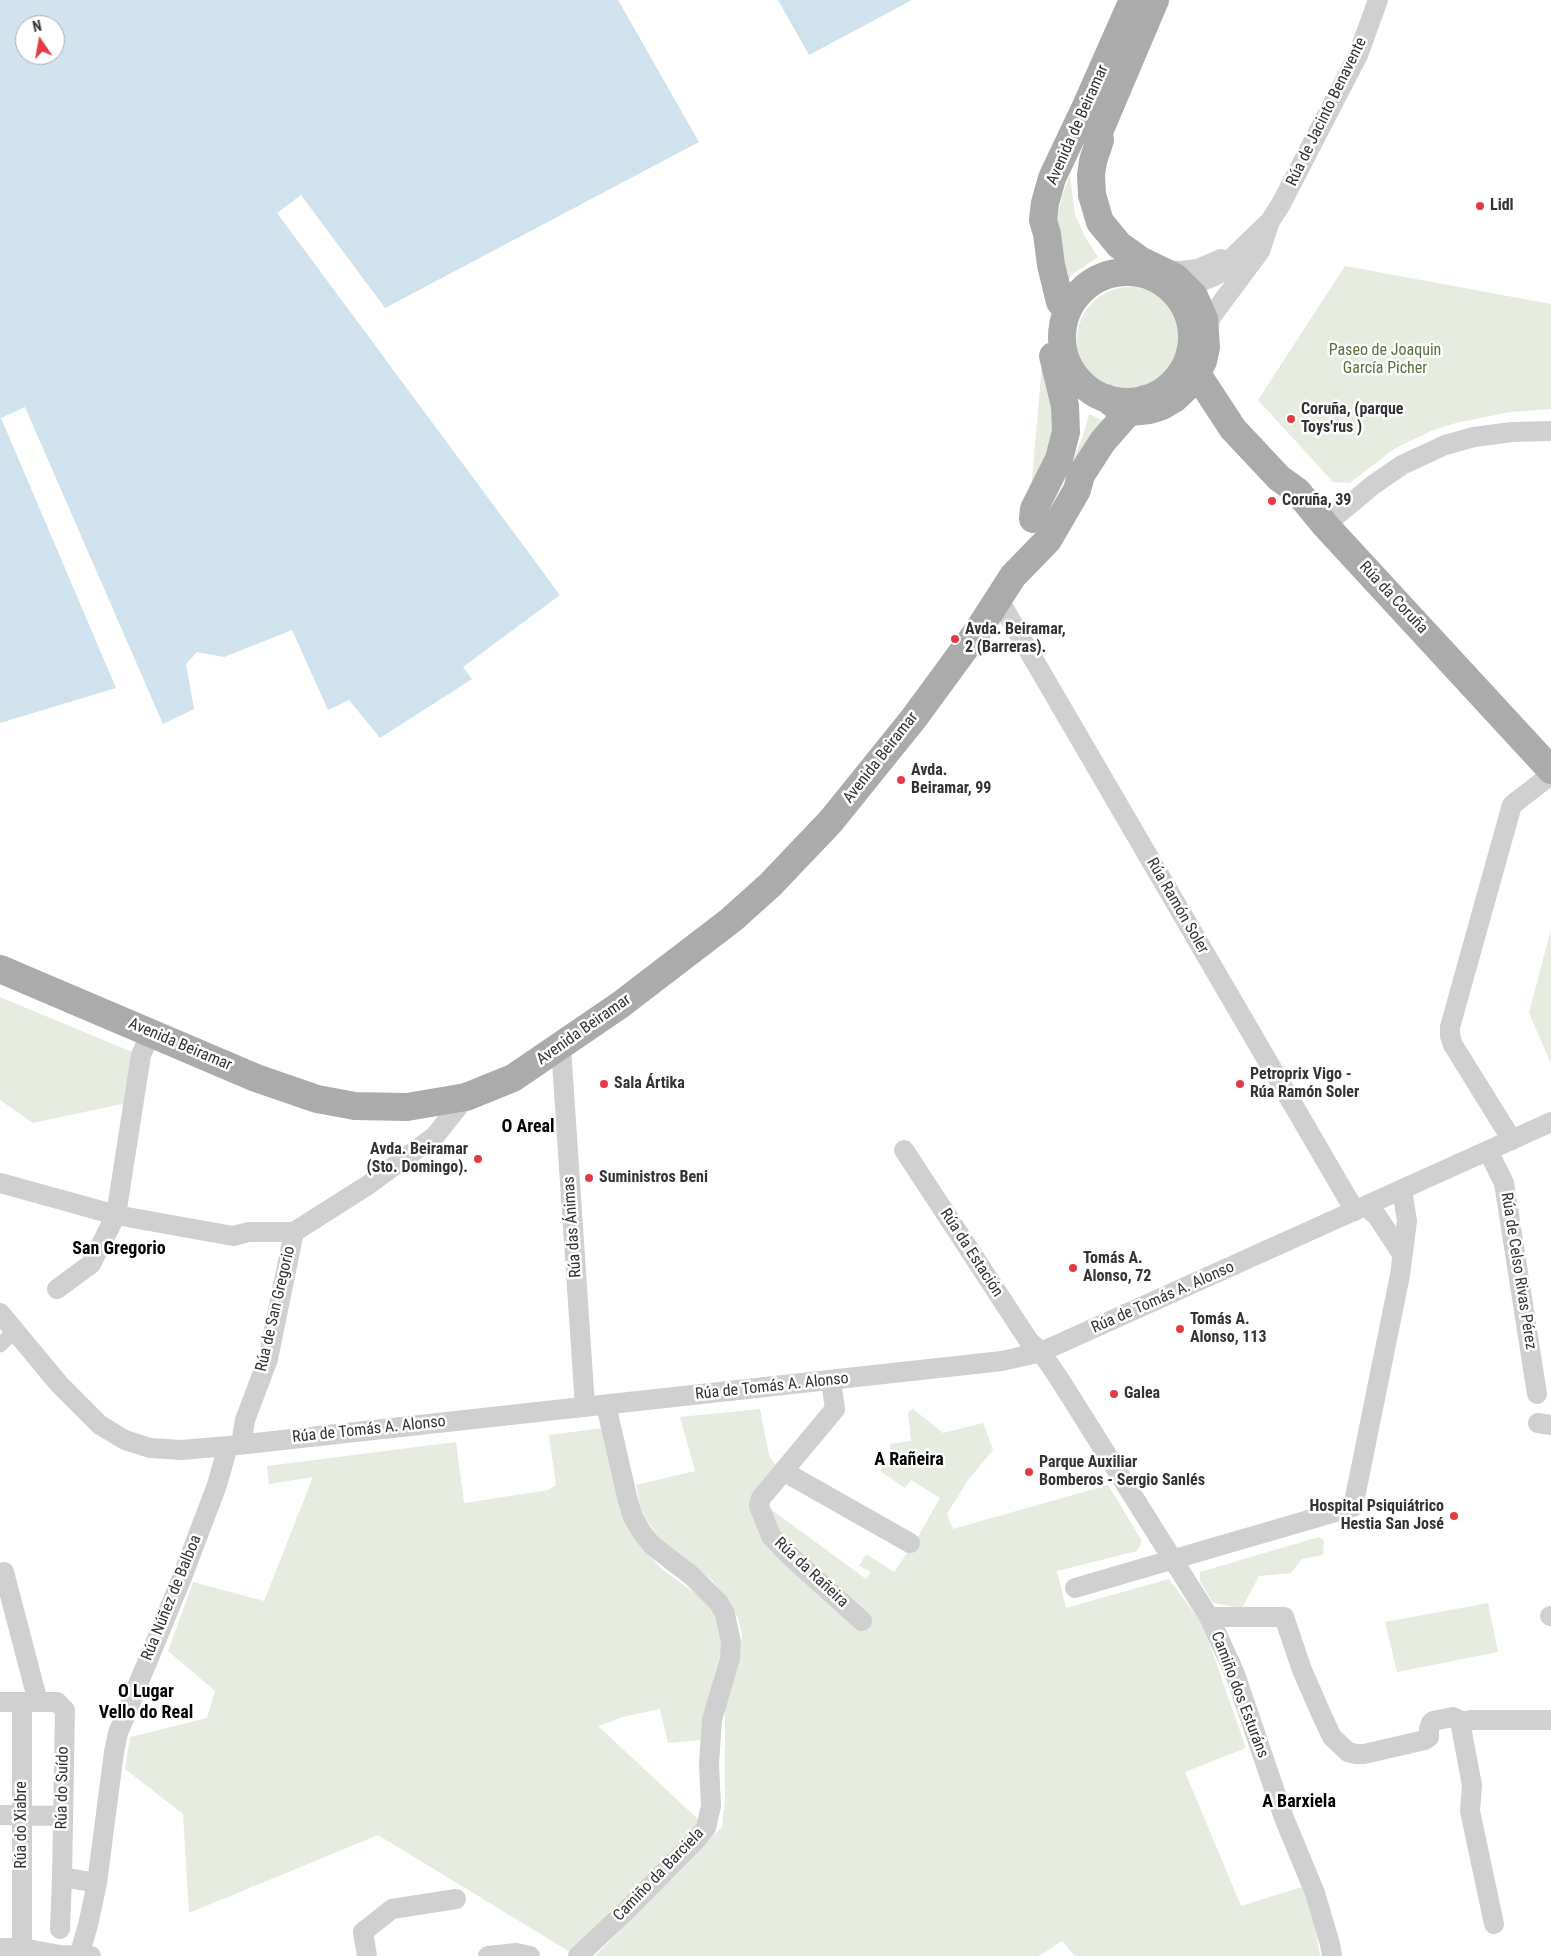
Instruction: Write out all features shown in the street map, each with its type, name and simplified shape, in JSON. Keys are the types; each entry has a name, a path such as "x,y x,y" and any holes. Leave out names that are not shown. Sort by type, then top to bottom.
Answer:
{"main road":[{"name":"Avenida de Beiramar","path":"1067,310 1060,302 1043,220 1052,178 1084,113 1133,0"},
{"name":"Avenida de Beiramar","path":"1156,0 1099,132 1100,140 1093,161 1091,175 1092,195 1100,222 1119,245 1172,281"},
{"name":"Avenida de Beiramar","path":"1099,132 1091,137 1083,161 1080,181 1081,201 1089,228 1103,248 1128,272"},
{"path":"1041,529 1034,509 1059,459 1066,432 1061,384 1051,343 1052,313 1044,278 1037,231 1043,220"},
{"path":"1200,351 1187,388 1174,399 1141,407 1132,402 1106,398 1081,384 1065,358 1062,326 1067,310 1075,297 1098,278 1113,273 1128,272 1142,273 1172,281 1191,323 1192,338 1210,366 1222,397 1232,414 1233,428"},
{"path":"1141,407 1176,380 1200,351"},
{"name":"Avenida Beiramar","path":"1041,529 1041,514 1070,454 1078,429 1078,402 1072,372"},
{"name":"Rúa da Coruña","path":"1174,399 1188,400 1202,405 1220,426 1233,428 1279,478 1297,491 1325,525 1551,770"},
{"name":"Avenida Beiramar","path":"0,968 256,1078 317,1099 355,1106 379,1108 407,1107 466,1097 513,1078 561,1047 669,969 731,920 777,878 831,821 875,768 972,640 999,600 1041,529 1077,490 1081,474 1103,441 1141,407"}],"street":[{"name":"Rúa de Jacinto Benavente","path":"1172,281 1215,276 1231,265 1232,258 1270,221 1281,204 1358,55 1378,0"},
{"name":"Rúa de Jacinto Benavente","path":"1200,351 1211,317 1260,251 1270,221"},
{"name":"Rúa de Jacinto Benavente","path":"1172,281 1180,271 1198,269 1224,258 1232,258"},
{"path":"1325,525 1372,485 1402,465 1445,445 1474,437 1512,432 1551,431"},
{"name":"Rúa Ramón Soler","path":"999,600 1361,1209 1377,1216 1402,1254"},
{"path":"1512,1140 1452,1045 1450,1027 1512,805 1551,775"},
{"path":"57,1289 92,1264 116,1215 141,1055 151,1032"},
{"name":"Rúa das Ánimas","path":"561,1047 584,1407"},
{"name":"Rúa de San Gregorio","path":"0,1183 116,1215 233,1236 249,1232 294,1232 368,1185 435,1136 466,1097"},
{"name":"Rúa de Tomás A. Alonso","path":"0,1313 74,1401 100,1425 125,1440 150,1448 181,1450 1002,1361 1041,1352 1551,1122"},
{"name":"Rúa da Estación","path":"904,1150 1029,1341 1041,1352"},
{"name":"Rúa de Celso Rivas Pérez","path":"1488,1151 1504,1183 1538,1394"},
{"path":"1075,1588 1353,1507 1400,1275 1407,1221 1402,1190"},
{"name":"Rúa de San Gregorio","path":"235,1445 268,1358 294,1232"},
{"path":"0,1345 15,1331"},
{"name":"Camiño dos Esturáns","path":"1041,1352 1174,1559 1209,1618 1235,1674 1284,1818 1315,1893 1332,1956"},
{"name":"Rúa da Rañeira","path":"831,1380 835,1409 761,1498 759,1506 771,1536 790,1556 862,1621"},
{"name":"Camiño da Barciela","path":"578,1956 706,1828 711,1806 709,1764 712,1720 730,1658 731,1642 725,1614 719,1603 692,1576 653,1546 633,1517 606,1405"},
{"name":"Rúa Núñez de Balboa","path":"83,1955 97,1882 118,1733 181,1580 217,1485 235,1445"},
{"path":"783,1471 910,1543"},
{"path":"0,1702 39,1702 4,1572"},
{"path":"1209,1618 1284,1617 1302,1670 1332,1738 1348,1752 1364,1754 1425,1740 1428,1737 1430,1723 1452,1717 1464,1722 1551,1720"},
{"name":"Rúa do Xiabre","path":"22,1948 22,1815 39,1702"},
{"name":"Rúa do Suído","path":"39,1702 65,1710 60,1929"},
{"path":"1464,1722 1461,1728 1472,1785 1470,1811 1494,1924"},
{"path":"0,1815 62,1816"},
{"path":"62,1877 97,1882"},
{"path":"367,1956 363,1932 392,1909 456,1899"},
{"path":"0,1948 22,1948 60,1955 83,1955"},
{"path":"488,1956 516,1953 530,1956"}],"green space":[{"path":"1070,175 1075,215 1085,237 1098,257 1074,273 1066,282 1057,219 1062,196"},
{"name":"Paseo de Joaquin García Picher","path":"1345,266 1551,304 1551,409 1510,412 1456,423 1431,431 1394,449 1350,483 1333,482 1258,400"},
{"path":"1130,287 1150,291 1167,303 1179,320 1183,340 1179,360 1167,377 1150,389 1130,393 1110,389 1093,377 1081,360 1077,340 1081,320 1093,303 1110,291"},
{"path":"1043,352 1061,421 1030,503"},
{"path":"1089,414 1106,422 1076,465 1072,462 1083,436"},
{"path":"1551,929 1551,1064 1529,1013"},
{"path":"0,997 137,1054 131,1102 33,1123 0,1100"},
{"path":"760,1409 769,1455 778,1469 765,1505 866,1579 871,1572 859,1566 866,1554 894,1572 916,1540 940,1498 911,1480 905,1488 880,1471 891,1458 890,1444 911,1441 908,1413 913,1409 943,1433 983,1423 993,1450 968,1480 947,1514 953,1529 1108,1485 1142,1541 1137,1551 1057,1571 1066,1608 1169,1579 1203,1625 1246,1748 1185,1772 1241,1906 1302,1887 1314,1919 1320,1956 1075,1956 1062,1941 1039,1956 595,1956 722,1827 725,1798 725,1709 740,1658 742,1634 738,1618 726,1597 711,1579 662,1542 641,1511 636,1485 695,1471 680,1417"},
{"path":"604,1428 624,1516 639,1545 663,1570 710,1604 718,1623 723,1644 714,1675 702,1740 668,1743 660,1709 626,1716 598,1726 700,1821 695,1838 570,1952 378,1835 189,1913 183,1814 125,1769 130,1737 207,1718 215,1691 168,1651 193,1582 264,1601 313,1477 269,1484 267,1466 456,1442 464,1503 549,1490 556,1485 549,1435"},
{"path":"1319,1537 1324,1541 1323,1555 1302,1559 1291,1573 1259,1576 1242,1608 1213,1603 1200,1581 1200,1572"},
{"path":"1488,1603 1498,1652 1397,1672 1385,1622"}],"water":[{"path":"0,0 618,0 699,142 385,308 301,195 277,213 560,595 463,667 472,679 380,738 349,700 328,710 292,630 224,657 197,652 186,664 194,709 163,724 25,407 1,418 116,688 0,723"},
{"path":"778,0 912,0 809,55"}],"place":[{"name":"Lidl","path":"1480,206"},
{"name":"Coruña, (parque Toys'rus )","path":"1291,419"},
{"name":"Coruña, 39","path":"1272,501"},
{"name":"Avda. Beiramar, 2 (Barreras).","path":"955,639"},
{"name":"Avda. Beiramar, 99","path":"901,780"},
{"name":"Sala Ártika","path":"604,1084"},
{"name":"Petroprix Vigo - Rúa Ramón Soler","path":"1240,1084"},
{"name":"Avda. Beiramar (Sto. Domingo).","path":"478,1159"},
{"name":"Suministros Beni","path":"589,1178"},
{"name":"Tomás A. Alonso, 72","path":"1073,1268"},
{"name":"Tomás A. Alonso, 113","path":"1180,1329"},
{"name":"Galea","path":"1114,1394"},
{"name":"Parque Auxiliar Bomberos - Sergio Sanlés","path":"1029,1472"},
{"name":"Hospital Psiquiátrico Hestia San José","path":"1454,1516"}],"district":[{"name":"O Areal","path":"528,1127"},
{"name":"San Gregorio","path":"119,1249"},
{"name":"A Rañeira","path":"909,1460"},
{"name":"O Lugar Vello do Real","path":"146,1702"},
{"name":"A Barxiela","path":"1299,1802"}]}
